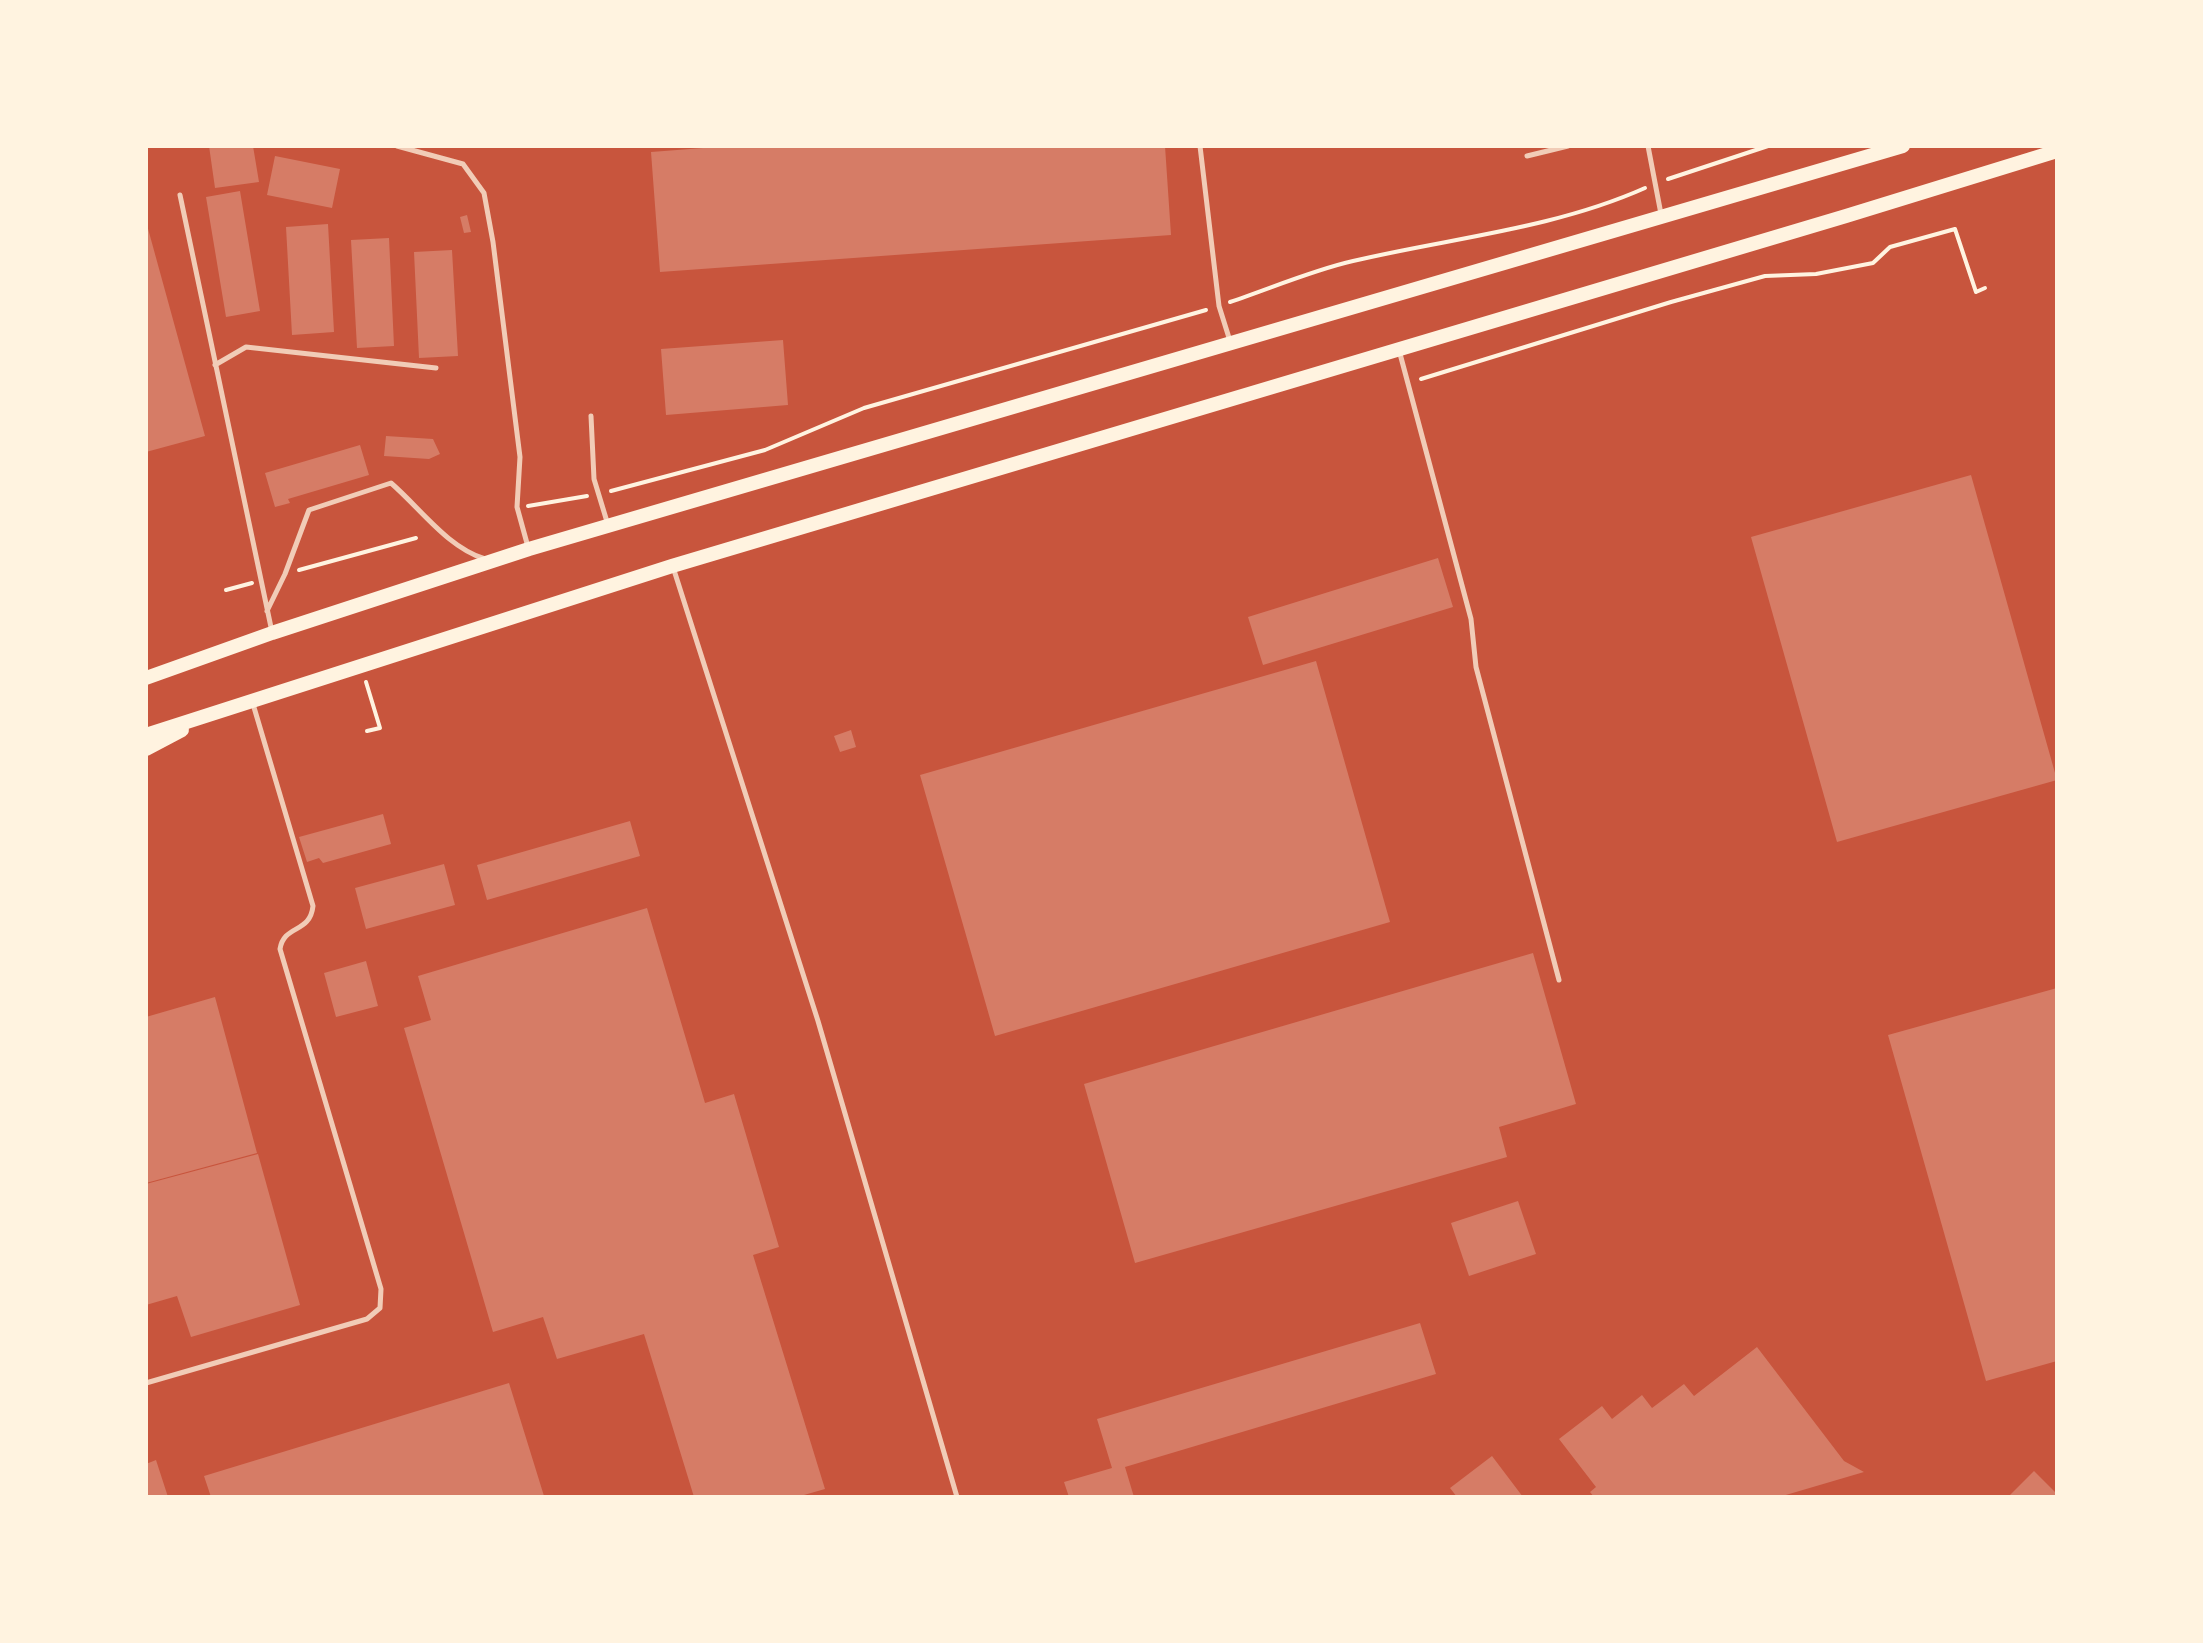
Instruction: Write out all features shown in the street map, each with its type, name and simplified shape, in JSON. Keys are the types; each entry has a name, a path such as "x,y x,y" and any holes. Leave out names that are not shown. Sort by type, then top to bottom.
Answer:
{"main road":[{"path":"146,676 529,549 1903,146"},
{"path":"146,735 672,566 2057,151"},
{"path":"146,749 222,710"}],"lane":[{"path":"397,146 463,164 484,193 520,457 517,507 529,549"},
{"path":"1200,146 1219,306 1230,342"},
{"path":"1527,156 1568,146"},
{"path":"1648,146 1662,215"},
{"path":"180,195 272,633"},
{"path":"215,365 246,347 436,368"},
{"path":"1398,349 1471,619 1476,667 1559,980"},
{"path":"591,416 594,479 608,526"},
{"path":"266,612 285,574 309,510 391,483 438,530 475,556 490,561"},
{"path":"672,566 818,1021 957,1497"},
{"path":"146,1383 367,1319 380,1308 381,1289 280,949 281,940 308,924 313,906 252,701"}],"path":[{"path":"517,507 598,495 765,450 864,408 1219,306 1350,261 1471,238 1609,204 1654,184 1768,146"},
{"path":"1407,383 1765,276 1816,274 1873,263 1890,247 1955,229 1976,292 1985,288"},
{"path":"285,574 416,538"},
{"path":"226,590 260,581"},
{"path":"365,679 380,728 367,731"}],"building":[{"path":"209,146 253,146 259,182 215,188"},
{"path":"729,146 1165,146 1171,235 660,272 651,152"},
{"path":"275,156 340,169 332,208 267,195"},
{"path":"240,191 260,311 226,317 206,197"},
{"path":"467,215 471,232 464,233 460,217"},
{"path":"328,224 334,332 292,335 286,227"},
{"path":"146,226 205,436 146,452"},
{"path":"389,238 394,346 357,348 351,240"},
{"path":"452,250 458,356 419,358 414,252"},
{"path":"783,340 788,405 666,415 661,349"},
{"path":"386,436 433,439 440,454 429,459 384,456"},
{"path":"360,445 369,475 288,499 290,503 275,507 265,473"},
{"path":"1971,475 2057,780 1837,842 1751,537"},
{"path":"1438,558 1453,607 1263,665 1248,617"},
{"path":"1316,661 1390,922 995,1036 920,775"},
{"path":"851,730 856,747 840,752 834,736"},
{"path":"383,814 391,844 323,863 319,858 307,862 299,837"},
{"path":"630,821 640,856 487,900 477,865"},
{"path":"444,864 455,905 366,929 355,888"},
{"path":"647,908 705,1103 734,1094 779,1247 753,1255 825,1489 797,1497 694,1497 644,1334 557,1359 543,1317 493,1332 404,1028 431,1020 418,976"},
{"path":"1533,953 1576,1104 1499,1127 1507,1157 1135,1263 1084,1084"},
{"path":"366,961 378,1006 336,1017 324,973"},
{"path":"2057,988 2057,1361 1986,1381 1888,1035"},
{"path":"215,997 257,1153 146,1183 146,1017"},
{"path":"258,1154 300,1305 191,1337 177,1296 146,1305 146,1184"},
{"path":"1518,1201 1536,1254 1469,1276 1451,1223"},
{"path":"1420,1323 1436,1374 1125,1467 1134,1497 1069,1497 1064,1482 1112,1468 1097,1419"},
{"path":"1757,1347 1844,1461 1864,1472 1779,1497 1594,1497 1590,1492 1596,1487 1559,1439 1602,1406 1612,1419 1642,1395 1652,1408 1684,1384 1694,1396"},
{"path":"509,1383 544,1496 211,1497 204,1476"},
{"path":"1492,1456 1523,1497 1457,1497 1450,1488"},
{"path":"156,1460 168,1497 146,1497 146,1464"},
{"path":"2034,1471 2057,1497 2008,1497"}]}
